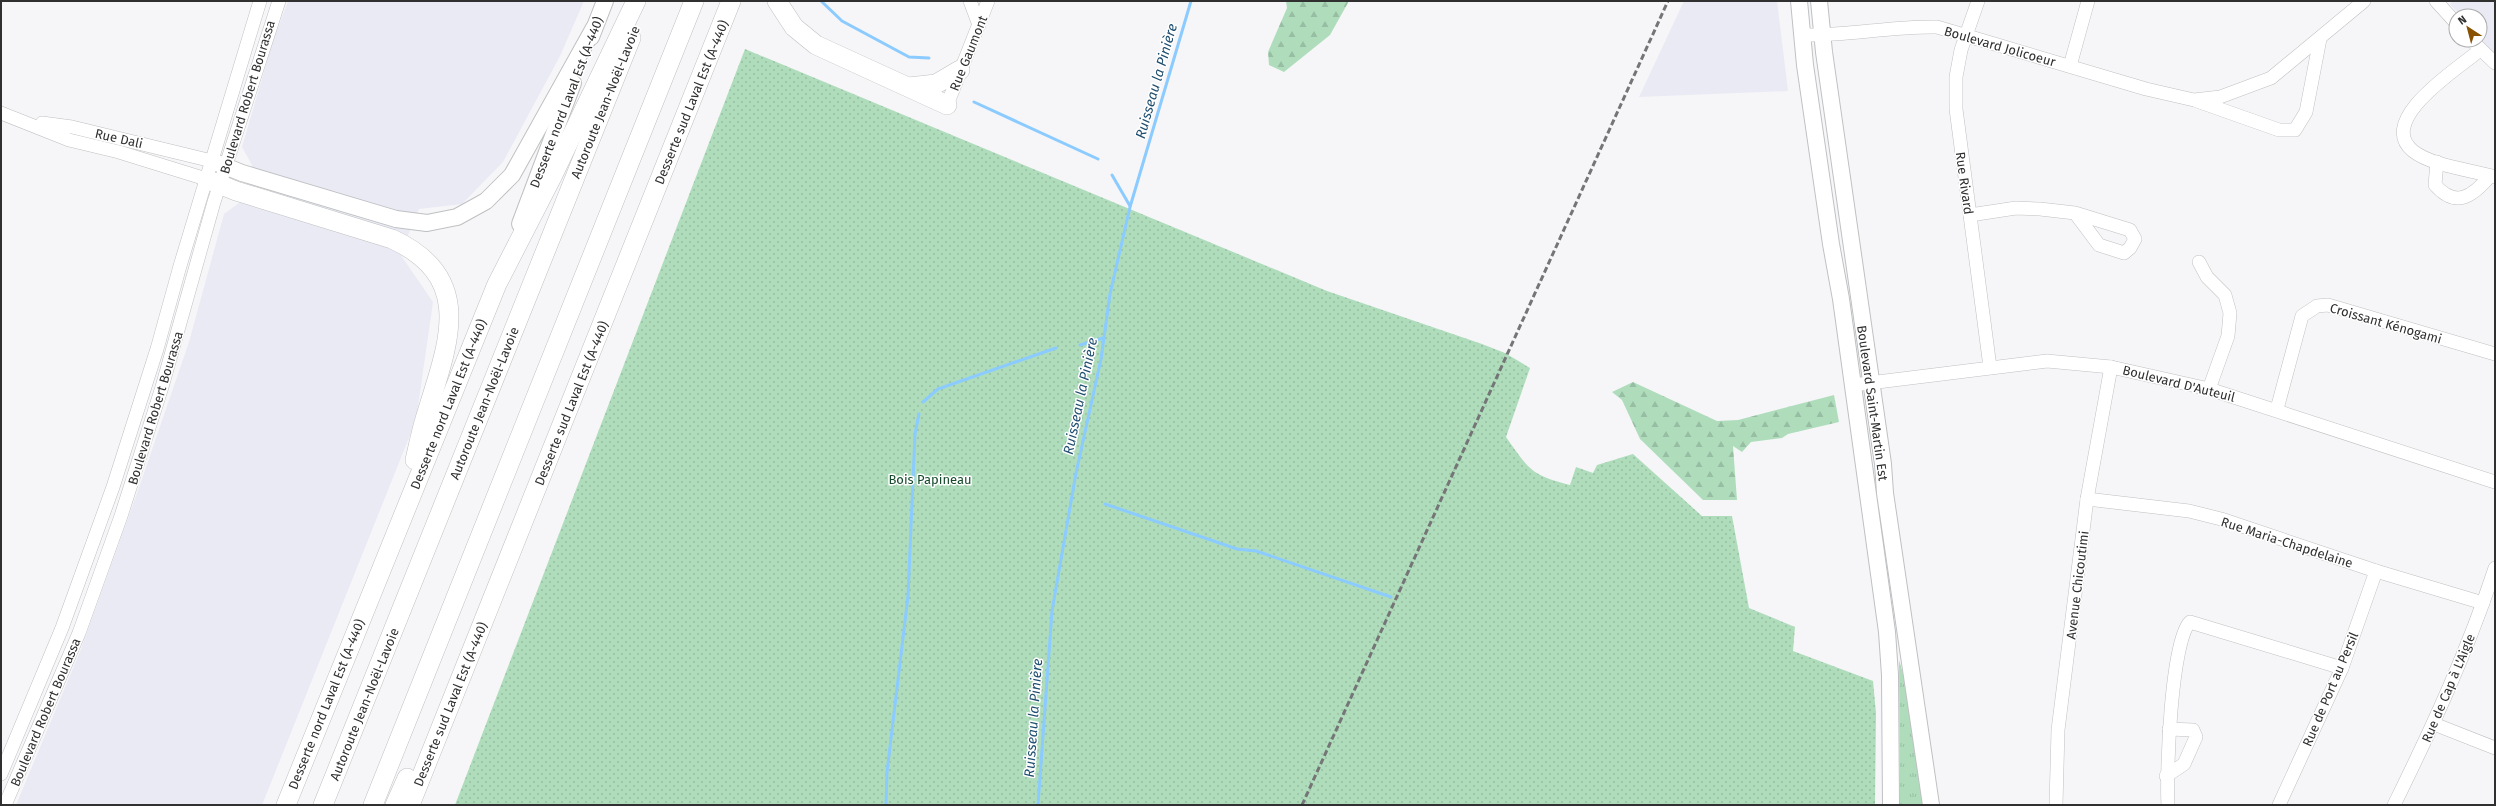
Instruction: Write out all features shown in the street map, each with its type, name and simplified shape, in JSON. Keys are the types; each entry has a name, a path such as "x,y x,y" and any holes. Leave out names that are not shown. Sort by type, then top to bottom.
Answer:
{"highway":[{"path":"497,284 552,177 636,1"},
{"name":"Autoroute Jean-Noël-Lavoie","path":"323,805 645,1"},
{"path":"373,805 694,1"},
{"name":"Desserte sud Laval Est (A-440)","path":"410,805 731,1"},
{"path":"778,1 794,27 816,45 907,88 947,105"},
{"path":"907,88 936,84 960,70"},
{"path":"216,173 392,239 420,255 440,279 449,307 448,336 399,523"},
{"name":"Desserte nord Laval Est (A-440)","path":"286,805 497,284"},
{"path":"396,805 419,751 457,687"}],"main road":[{"name":"Desserte nord Laval Est (A-440)","path":"497,284 605,1"},
{"name":"Boulevard Saint-Martin Est","path":"1799,1 1802,35 1867,486 1888,646 1891,805"},
{"name":"Boulevard Saint-Martin Est","path":"1819,1 1822,35 1884,476 1885,493 1931,805"},
{"path":"216,173 396,219 427,223 457,217 486,201 512,175 594,28"},
{"path":"1867,486 1884,476"},
{"path":"1878,571 1896,569"}],"street":[{"name":"Boulevard Robert Bourassa","path":"5,805 79,633 121,516 162,387 260,1"},
{"name":"Boulevard Robert Bourassa","path":"1,774 62,628 105,512 157,349 216,173 278,1"},
{"path":"970,1 979,25"},
{"name":"Rue Gaumont","path":"947,105 988,1"},
{"name":"Rue Rivard","path":"1978,1 1965,35 1958,63 1956,109 1990,367"},
{"path":"2070,66 2088,1"},
{"name":"Boulevard Jolicoeur","path":"2194,100 2220,97 2270,78 2320,39 2364,1"},
{"path":"2436,1 2448,14"},
{"name":"Boulevard Jolicoeur","path":"1802,35 1822,35 1929,27 1965,35 2146,89 2194,100 2279,130 2295,130 2306,112 2320,39"},
{"path":"2492,176 2437,162 2414,152 2406,143 2403,126 2408,113 2424,97 2480,50 2495,63"},
{"name":"Rue Dali","path":"1,113 24,120 69,140 216,173"},
{"name":"Rue Dali","path":"24,120 72,128 216,173"},
{"path":"2437,162 2436,185 2444,195 2453,198 2466,198 2480,188 2492,176"},
{"path":"1970,215 2016,208 2075,213"},
{"path":"2198,262 2207,277 2225,295 2230,313 2228,336 2209,389"},
{"name":"Croissant Kénogami","path":"2277,409 2302,316 2317,306 2328,305 2495,354"},
{"name":"Boulevard D'Auteuil","path":"1852,385 2046,361 2111,367 2209,389 2277,409 2495,482"},
{"name":"Avenue Chicoutimi","path":"2056,805 2058,730 2087,499 2111,367"},
{"name":"Rue Maria-Chapdelaine","path":"2087,499 2189,511 2221,519 2376,572 2484,603"},
{"name":"Rue de Cap à L'Aigle","path":"2394,805 2434,724 2484,603 2495,568"},
{"name":"Rue de Port au Persil","path":"2279,805 2342,668 2376,572"},
{"path":"2168,805 2166,776 2169,730 2179,652 2185,627 2190,622 2342,668"},
{"path":"2434,724 2495,748"},
{"path":"2166,776 2184,764 2196,737 2193,730 2169,730"}],"shaded area":[{"path":"288,1 584,1 560,56 503,162 462,204 419,209 400,254 433,302 416,420 262,805 16,805 81,649 142,479 189,342 224,214 239,203 252,165 242,147 273,41"},
{"path":"1684,1 1777,1 1788,91 1639,97"},
{"path":"2453,1 2495,1 2495,56 2488,48 2488,8 2454,8 2450,4"}],"green space":[{"path":"1286,1 1349,1 1330,35 1284,72 1269,65 1268,52 1287,8"},
{"name":"Bois Papineau","path":"745,49 1327,291 1482,344 1505,353 1530,368 1506,437 1526,464 1538,474 1546,478 1570,485 1576,467 1593,473 1597,465 1633,454 1702,516 1732,516 1749,608 1795,627 1793,651 1873,681 1876,713 1875,805 455,805"},
{"path":"1633,382 1717,421 1738,420 1834,395 1839,422 1788,434 1782,438 1751,442 1742,452 1733,446 1737,500 1703,500 1640,439 1622,400 1612,392"},
{"path":"1899,660 1906,684 1925,805 1900,805"}],"waterway":[{"path":"821,1 842,21 909,57 929,58"},
{"name":"Ruisseau la Pinière","path":"1038,805 1052,611 1076,473 1101,359 1110,294 1130,207 1191,1"},
{"path":"974,102 1098,159"},
{"path":"1112,175 1130,206"},
{"path":"1080,345 1103,338"},
{"path":"923,402 938,389 1056,348"},
{"path":"886,805 887,772 908,596 915,434 919,414"},
{"path":"1105,504 1237,549 1256,551 1391,597"}],"railway":[{"path":"1302,805 1668,1"}]}
